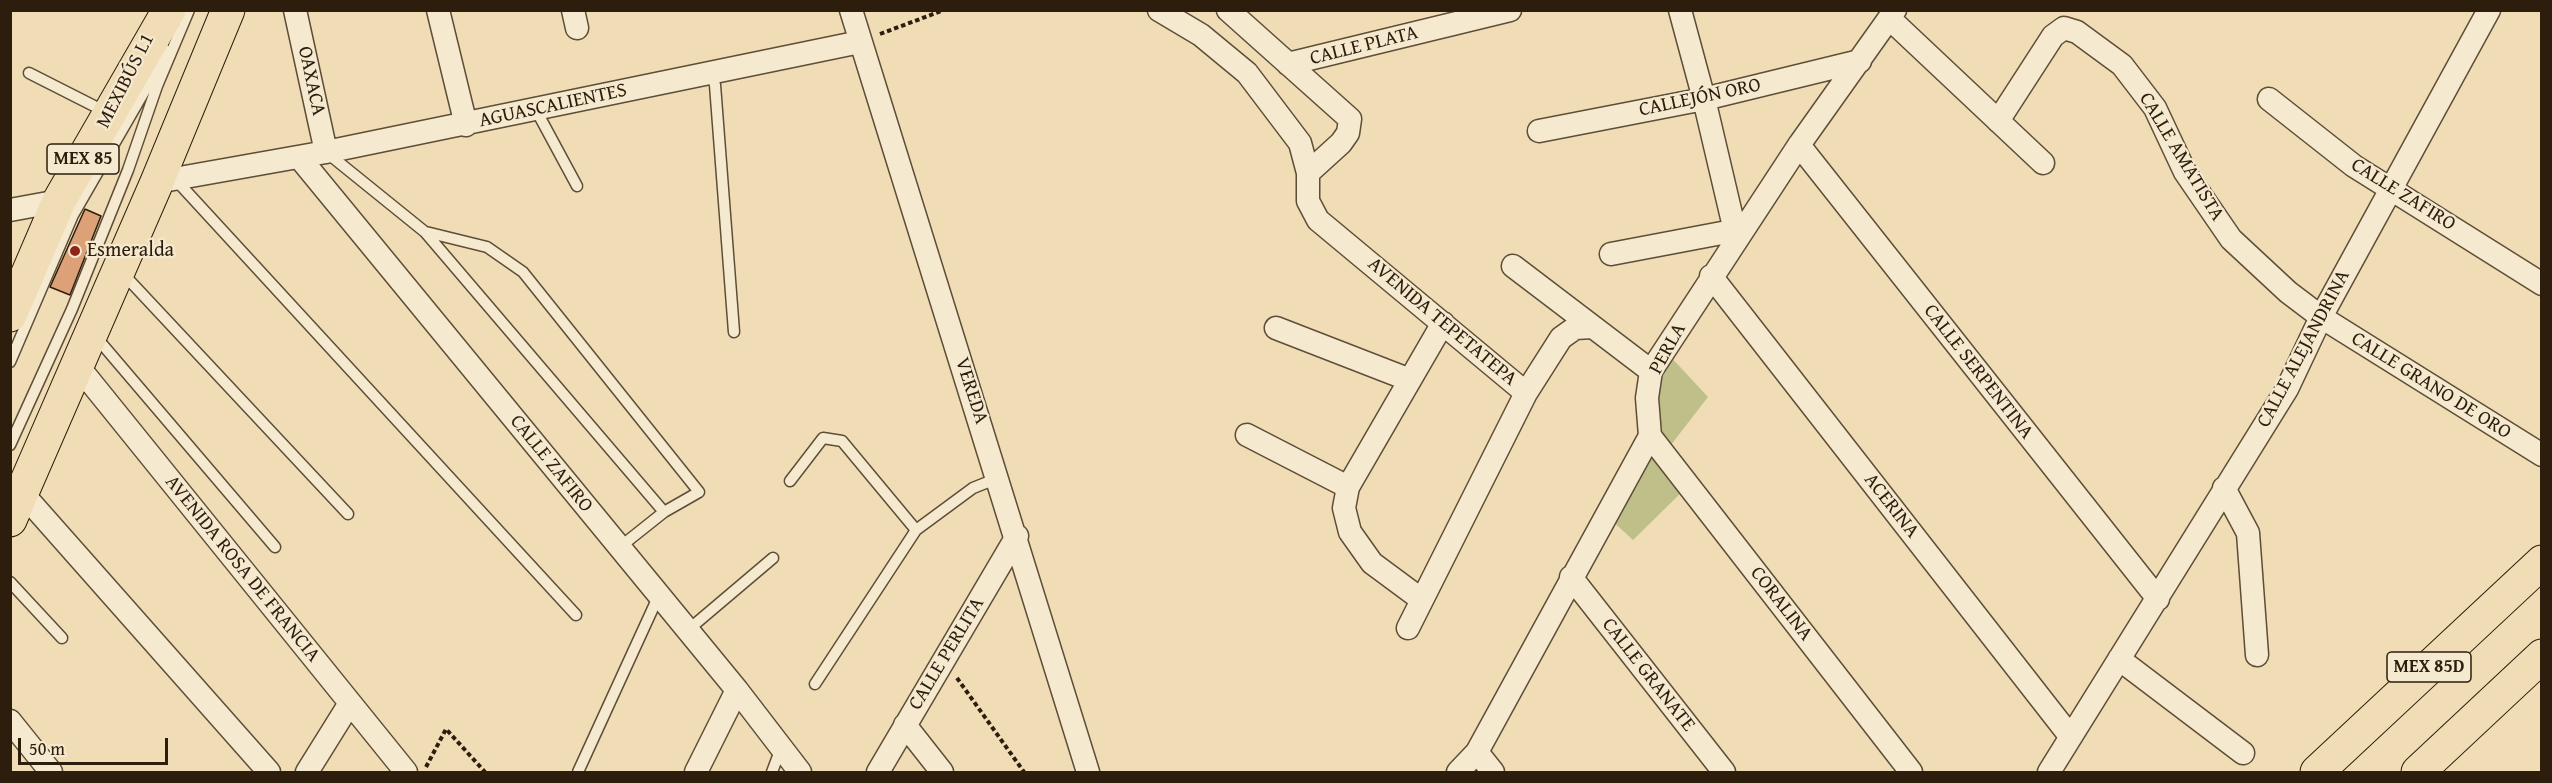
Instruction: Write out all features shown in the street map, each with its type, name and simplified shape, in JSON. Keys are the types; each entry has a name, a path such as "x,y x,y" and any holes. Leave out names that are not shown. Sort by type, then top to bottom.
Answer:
{"main road":[{"name":"MEX 85","path":"10,315 25,269 59,201 169,10"},
{"path":"16,507 118,272 166,181 228,10"},
{"name":"MEX 85D","path":"2317,772 2541,562"},
{"path":"2418,772 2541,656"}],"street":[{"name":"OAXACA","path":"296,10 326,152"},
{"path":"438,10 466,124"},
{"name":"VEREDA","path":"851,10 1017,536 1088,772"},
{"name":"AVENIDA TEPETATEPA","path":"1159,10 1201,35 1247,73 1300,144 1308,173 1308,201 1318,220 1526,393 1561,338 1575,328 1593,327"},
{"path":"1228,10 1350,119 1348,133 1341,143 1308,173"},
{"name":"CALLE PLATA","path":"1288,64 1510,10"},
{"path":"1611,254 1739,230 1680,10"},
{"name":"CALLE ALEJANDRINA","path":"2051,772 2070,736 2287,389 2321,317 2489,10"},
{"path":"1893,15 2043,163"},
{"name":"PERLA","path":"1650,436 1647,398 1651,371 1739,230 1893,15"},
{"name":"CALLE AMATISTA","path":"1998,121 2053,36 2064,28 2077,32 2122,65 2155,108 2185,172 2231,239 2288,292 2321,317"},
{"name":"AGUASCALIENTES","path":"166,181 536,110 860,42"},
{"name":"CALLEJÓN ORO","path":"1539,131 1704,99 1860,61"},
{"name":"CALLE ZAFIRO","path":"2269,99 2355,166 2392,187 2541,284"},
{"name":"CALLE SERPENTINA","path":"1799,145 2157,599"},
{"name":"CALLE ZAFIRO","path":"299,157 737,690 800,772"},
{"path":"10,210 59,201"},
{"path":"1513,266 1651,371"},
{"name":"ACERINA","path":"1711,276 2070,736"},
{"name":"CALLE GRANO DE ORO","path":"2321,317 2541,455"},
{"path":"1422,600 1372,563 1350,531 1344,508 1348,487 1443,323"},
{"path":"1276,328 1410,380"},
{"name":"AVENIDA ROSA DE FRANCIA","path":"77,365 406,772"},
{"path":"1408,628 1526,393"},
{"path":"1247,435 1348,487"},
{"path":"1458,772 1476,752 1650,436"},
{"name":"CORALINA","path":"1650,436 1911,772"},
{"path":"2224,488 2248,533 2257,655"},
{"path":"16,507 269,772"},
{"name":"CALLE PERLITA","path":"878,772 1017,536"},
{"name":"CALLE GRANATE","path":"1571,577 1724,772"},
{"path":"2119,659 2243,753"},
{"path":"696,772 737,690"},
{"path":"307,772 350,703"},
{"path":"10,721 51,772"},
{"path":"905,725 942,772"},
{"path":"1476,752 1493,772"}],"lane":[{"name":"MEXIBÚS L1","path":"10,362 73,215 148,85 180,10"},
{"name":"MEXIBÚS L1","path":"10,445 72,309 128,170 157,86 189,10"},
{"path":"29,73 109,114"},
{"path":"711,73 715,85 734,332"},
{"path":"536,110 577,186"},
{"path":"326,152 425,232 664,512"},
{"path":"166,181 576,615"},
{"path":"425,232 487,247 523,272 699,492 664,512 620,547"},
{"path":"118,272 128,279 348,514"},
{"path":"92,331 275,547"},
{"path":"790,481 823,438 842,441 916,531"},
{"path":"815,684 916,531 973,488 998,478"},
{"path":"688,630 773,558"},
{"path":"10,582 62,638"},
{"path":"578,772 659,595"},
{"path":"772,772 781,748"}],"path":[{"path":"860,42 944,10"},
{"path":"941,664 951,670 1024,772"},
{"path":"423,772 446,729 485,772"}],"green space":[{"path":"1669,355 1708,397 1667,450 1655,432 1650,398"},
{"path":"1651,442 1686,488 1633,540 1609,518"}],"building":[{"path":"85,209 101,216 70,295 50,287"}],"place":[{"name":"Esmeralda","path":"75,251"}]}
